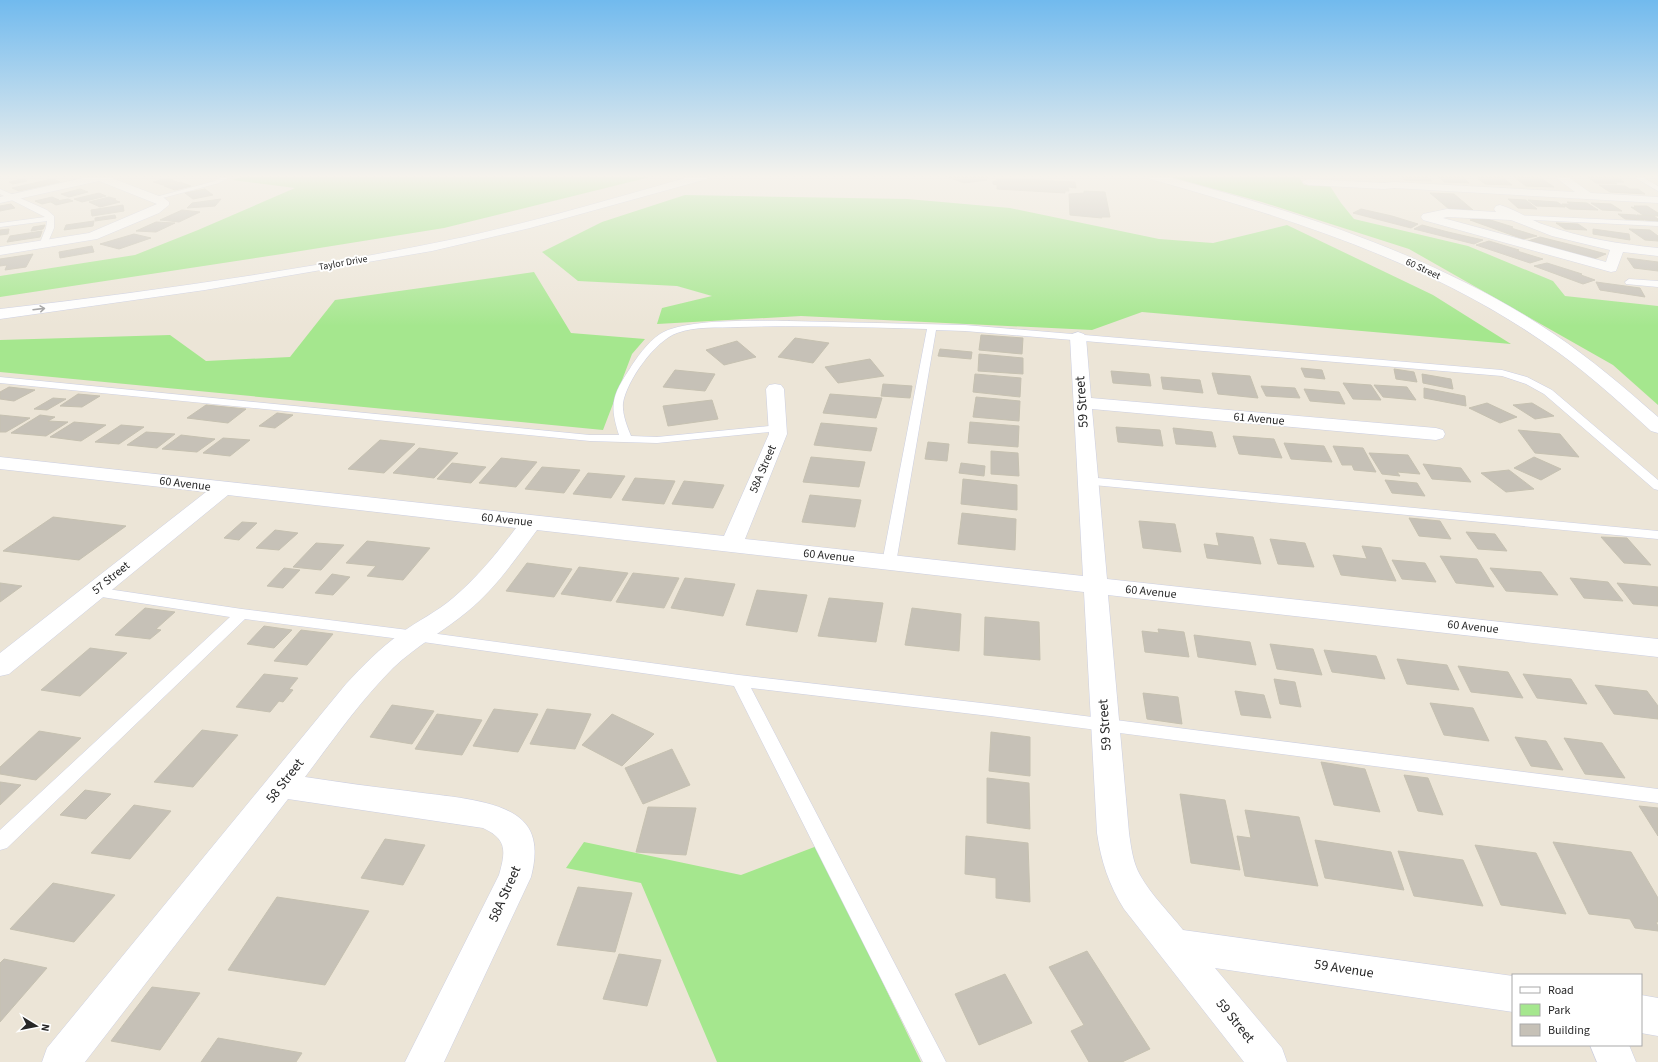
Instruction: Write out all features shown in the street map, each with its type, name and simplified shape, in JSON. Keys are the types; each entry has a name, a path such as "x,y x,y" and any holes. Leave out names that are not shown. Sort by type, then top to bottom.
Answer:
{"street":[{"path":"0,251 82,238 100,234 117,227"},
{"name":"Taylor Drive","path":"0,304 198,279 417,240 477,227"},
{"name":"Taylor Drive","path":"0,314 263,278 465,240 520,227"},
{"name":"60 Street","path":"1321,227 1368,244 1428,270 1490,302 1547,337 1584,363 1633,402 1658,427"},
{"path":"1461,227 1611,268 1618,246"},
{"path":"1542,227 1560,233 1618,246 1658,252"},
{"name":"59 Street","path":"1078,337 1104,725 1116,854 1125,881 1136,898 1268,1062"},
{"name":"58A Street","path":"731,545 778,434 779,428 775,389"},
{"name":"61 Avenue","path":"1082,403 1436,434"},
{"name":"60 Avenue","path":"0,463 1658,648"},
{"name":"57 Street","path":"0,667 223,488"},
{"name":"58 Street","path":"61,1062 282,786 356,691 385,660 456,608 476,591 499,565 530,523"},
{"name":"58A Street","path":"282,786 483,815 497,819 506,824 517,835 520,841 521,853 515,877 424,1062"},
{"name":"59 Avenue","path":"1174,944 1512,994"},
{"path":"1642,1014 1658,1017"},
{"path":"1609,1046 1617,1062"}],"lane":[{"path":"43,245 50,227"},
{"path":"1629,282 1658,284"},
{"path":"626,440 618,409 620,395 642,357 649,349 664,335 677,330 696,326 754,324 932,326 1511,374 1538,385 1548,392 1658,486"},
{"path":"889,563 932,326"},
{"path":"0,380 582,437 626,440 671,439 779,428"},
{"path":"1087,481 1658,535"},
{"path":"94,592 242,614 416,636 739,681 1104,725 1658,796"},
{"path":"0,842 242,614"},
{"path":"739,681 935,1062"}],"green space":[{"path":"206,227 450,227 0,297 0,276 135,255"},
{"path":"593,227 1099,227 1159,239 1213,243 1281,227 1290,227 1433,295 1511,344 1142,312 1092,330 801,316 657,324 662,308 712,296 677,286 578,281 542,252"},
{"path":"1339,227 1386,227 1468,246 1553,281 1565,296 1658,306 1658,405 1613,365 1409,249"},
{"path":"534,272 571,333 645,339 632,354 603,430 0,372 0,340 170,335 206,361 290,357 335,300"},
{"path":"584,842 741,875 817,846 921,1062 717,1062 641,883 566,868"}],"building":[{"path":"33,227 44,227 43,229 31,231"},
{"path":"65,227 89,227 64,230"},
{"path":"146,227 167,227 156,232 136,231"},
{"path":"1419,227 1428,227 1483,240 1474,244 1414,229"},
{"path":"1488,227 1512,227 1513,227 1511,228 1537,236 1523,239"},
{"path":"1561,227 1582,227 1587,230 1565,229"},
{"path":"9,229 8,234 0,235 0,230"},
{"path":"1593,229 1629,234 1630,240 1593,234"},
{"path":"1629,229 1650,230 1658,236 1658,241 1645,240"},
{"path":"42,231 40,237 7,242 10,236"},
{"path":"134,234 151,238 119,249 100,244"},
{"path":"1540,237 1606,254 1594,259 1528,241"},
{"path":"1489,241 1543,259 1530,263 1476,245"},
{"path":"92,246 94,252 60,258 59,252"},
{"path":"33,254 26,267 5,270 7,265 0,266 0,259"},
{"path":"1627,258 1658,262 1658,271 1634,268"},
{"path":"1547,263 1582,274 1581,275 1595,280 1583,284 1534,266"},
{"path":"1596,282 1640,288 1645,297 1600,290"},
{"path":"981,335 1023,338 1022,354 979,350"},
{"path":"795,338 829,343 813,363 778,357"},
{"path":"737,341 756,357 724,365 706,350"},
{"path":"940,349 972,352 971,359 938,356"},
{"path":"979,354 1023,358 1023,374 978,371"},
{"path":"870,359 884,376 838,383 825,367"},
{"path":"1301,368 1322,370 1325,379 1305,377"},
{"path":"1394,369 1414,372 1417,382 1396,379"},
{"path":"675,370 715,374 705,391 663,387"},
{"path":"1111,371 1149,374 1151,386 1113,383"},
{"path":"1212,373 1250,376 1258,398 1218,394"},
{"path":"975,374 1021,378 1020,397 973,392"},
{"path":"1422,374 1451,379 1453,389 1423,383"},
{"path":"1161,377 1200,380 1203,393 1163,389"},
{"path":"1343,383 1371,385 1381,400 1353,399"},
{"path":"883,384 912,386 910,398 881,396"},
{"path":"1374,385 1407,387 1416,400 1383,397"},
{"path":"1261,386 1295,388 1300,398 1266,396"},
{"path":"9,387 35,390 14,401 0,399 0,392"},
{"path":"1424,388 1465,396 1466,406 1424,398"},
{"path":"1304,389 1339,392 1345,404 1310,401"},
{"path":"78,394 100,396 82,407 60,406"},
{"path":"830,394 882,398 876,418 823,413"},
{"path":"976,397 1020,401 1019,421 973,417"},
{"path":"53,398 66,399 47,410 34,409"},
{"path":"712,400 718,419 668,426 663,406"},
{"path":"1487,403 1517,417 1500,423 1469,408"},
{"path":"1532,403 1554,416 1535,419 1513,405"},
{"path":"206,405 246,409 228,423 187,418"},
{"path":"277,413 293,415 275,428 259,426"},
{"path":"0,415 30,418 6,432 0,432"},
{"path":"40,415 55,417 48,421 68,422 46,436 11,433"},
{"path":"74,422 106,425 81,441 50,437"},
{"path":"970,422 1019,426 1018,447 968,443"},
{"path":"821,423 877,428 871,451 814,445"},
{"path":"121,425 144,427 119,444 95,442"},
{"path":"1116,427 1160,430 1163,446 1118,442"},
{"path":"1173,428 1212,432 1216,447 1176,444"},
{"path":"1518,430 1560,434 1579,457 1535,453"},
{"path":"146,432 175,434 157,448 127,445"},
{"path":"181,435 215,439 197,452 162,449"},
{"path":"1233,436 1274,439 1282,458 1239,454"},
{"path":"223,438 250,440 230,456 203,453"},
{"path":"380,440 415,444 384,473 348,469"},
{"path":"928,442 949,444 947,461 925,459"},
{"path":"1284,443 1324,446 1332,462 1291,459"},
{"path":"1333,446 1363,448 1376,472 1354,470 1352,465 1342,465"},
{"path":"419,448 458,453 434,478 393,473"},
{"path":"991,451 1018,453 1019,476 991,474"},
{"path":"1369,453 1408,455 1420,474 1397,472 1400,476 1382,474"},
{"path":"811,457 865,462 859,487 803,482"},
{"path":"1534,457 1561,469 1541,480 1514,468"},
{"path":"501,458 537,462 516,487 479,483"},
{"path":"452,463 486,467 471,483 437,479"},
{"path":"961,463 985,466 984,476 959,473"},
{"path":"1423,464 1461,468 1471,482 1432,479"},
{"path":"542,467 580,470 564,493 525,489"},
{"path":"1509,470 1534,489 1506,492 1481,473"},
{"path":"588,473 625,476 611,498 573,494"},
{"path":"635,478 675,481 664,504 622,500"},
{"path":"963,479 1017,485 1017,510 961,504"},
{"path":"1385,480 1417,483 1425,496 1392,493"},
{"path":"684,481 724,485 713,508 672,504"},
{"path":"810,495 861,500 855,527 802,522"},
{"path":"962,513 1016,519 1015,550 958,544"},
{"path":"53,517 126,526 79,560 3,551"},
{"path":"1409,518 1440,521 1451,539 1419,536"},
{"path":"1139,521 1175,524 1181,552 1143,548"},
{"path":"242,522 257,523 239,540 224,538"},
{"path":"275,530 298,533 279,550 256,548"},
{"path":"1466,532 1495,534 1507,551 1478,549"},
{"path":"1216,533 1253,537 1261,564 1207,558 1204,544 1219,546"},
{"path":"1601,537 1627,538 1651,565 1624,563"},
{"path":"1270,539 1305,543 1314,567 1278,564"},
{"path":"367,541 430,548 403,580 367,576 376,566 346,563"},
{"path":"316,543 344,545 321,570 293,567"},
{"path":"1362,546 1381,548 1396,581 1341,575 1333,555 1367,559"},
{"path":"1440,556 1477,559 1494,587 1456,583"},
{"path":"1392,560 1425,563 1436,582 1402,579"},
{"path":"527,563 572,569 554,597 506,591"},
{"path":"579,567 628,573 611,601 561,594"},
{"path":"284,568 300,570 283,588 267,586"},
{"path":"1490,568 1541,572 1558,595 1506,591"},
{"path":"633,573 679,578 664,608 616,602"},
{"path":"332,574 350,577 333,595 315,593"},
{"path":"685,578 735,584 723,616 671,608"},
{"path":"1570,578 1608,582 1623,601 1584,598"},
{"path":"0,583 22,586 0,602"},
{"path":"1617,583 1658,587 1658,606 1633,604"},
{"path":"757,590 807,595 797,632 746,625"},
{"path":"829,598 883,603 876,642 818,636"},
{"path":"145,608 175,612 156,629 161,630 150,639 115,635"},
{"path":"912,608 961,614 959,651 905,645"},
{"path":"985,617 1039,622 1040,660 984,655"},
{"path":"264,626 292,630 274,648 247,644"},
{"path":"1158,629 1184,632 1189,657 1145,652 1142,631 1159,633"},
{"path":"301,630 333,634 307,665 274,661"},
{"path":"1194,635 1250,642 1256,665 1198,657"},
{"path":"1270,644 1313,649 1322,675 1277,669"},
{"path":"90,648 127,653 80,696 41,690"},
{"path":"1324,650 1376,656 1385,679 1332,672"},
{"path":"1397,659 1447,665 1459,690 1407,684"},
{"path":"1458,666 1508,672 1523,698 1471,692"},
{"path":"264,674 298,678 289,689 293,690 283,702 279,701 270,712 236,707"},
{"path":"1523,674 1571,679 1587,704 1537,698"},
{"path":"1274,679 1295,682 1301,707 1280,704"},
{"path":"1595,685 1647,691 1658,706 1658,719 1614,714"},
{"path":"1235,691 1264,695 1271,718 1241,715"},
{"path":"1143,693 1178,697 1182,724 1147,719"},
{"path":"1430,703 1473,708 1489,741 1444,735"},
{"path":"392,705 434,711 412,744 370,737"},
{"path":"494,709 538,714 518,752 473,746"},
{"path":"547,709 591,714 575,749 530,744"},
{"path":"437,714 482,720 462,755 415,749"},
{"path":"612,714 654,734 622,766 582,745"},
{"path":"202,730 238,735 193,787 154,782"},
{"path":"39,731 81,738 36,780 0,774 0,767"},
{"path":"991,732 1030,737 1030,776 989,771"},
{"path":"1515,737 1546,741 1563,770 1531,766"},
{"path":"1564,738 1602,743 1625,778 1585,774"},
{"path":"672,749 690,785 643,804 625,768"},
{"path":"1321,762 1365,769 1380,812 1334,805"},
{"path":"1404,775 1428,778 1443,815 1418,811"},
{"path":"987,778 1029,783 1030,829 987,823"},
{"path":"0,782 21,785 0,805"},
{"path":"85,790 111,794 86,819 60,815"},
{"path":"1180,794 1225,800 1240,870 1191,863"},
{"path":"134,805 171,811 130,859 91,853"},
{"path":"1639,806 1658,808 1658,836"},
{"path":"648,807 696,808 686,855 636,852"},
{"path":"1245,810 1299,817 1318,886 1245,876 1237,836 1251,838"},
{"path":"966,836 1028,843 1030,902 996,898 996,878 965,874"},
{"path":"385,839 425,845 403,885 361,878"},
{"path":"1315,840 1391,852 1404,890 1325,878"},
{"path":"1553,842 1631,852 1658,898 1658,922 1656,922 1658,931 1635,928 1630,919 1589,914"},
{"path":"1475,845 1536,853 1566,914 1501,905"},
{"path":"1398,851 1463,860 1483,906 1414,896"},
{"path":"53,883 115,895 74,942 10,929"},
{"path":"578,887 632,893 615,952 557,945"},
{"path":"277,897 369,911 325,985 228,970"},
{"path":"1087,951 1150,1049 1122,1062 1089,1062 1071,1031 1084,1025 1049,967"},
{"path":"619,954 661,960 647,1006 603,999"},
{"path":"4,959 47,968 0,1022 0,963"},
{"path":"1005,974 1032,1023 979,1045 955,994"},
{"path":"152,987 200,993 160,1050 111,1041"},
{"path":"218,1038 302,1053 296,1062 201,1062"}]}
